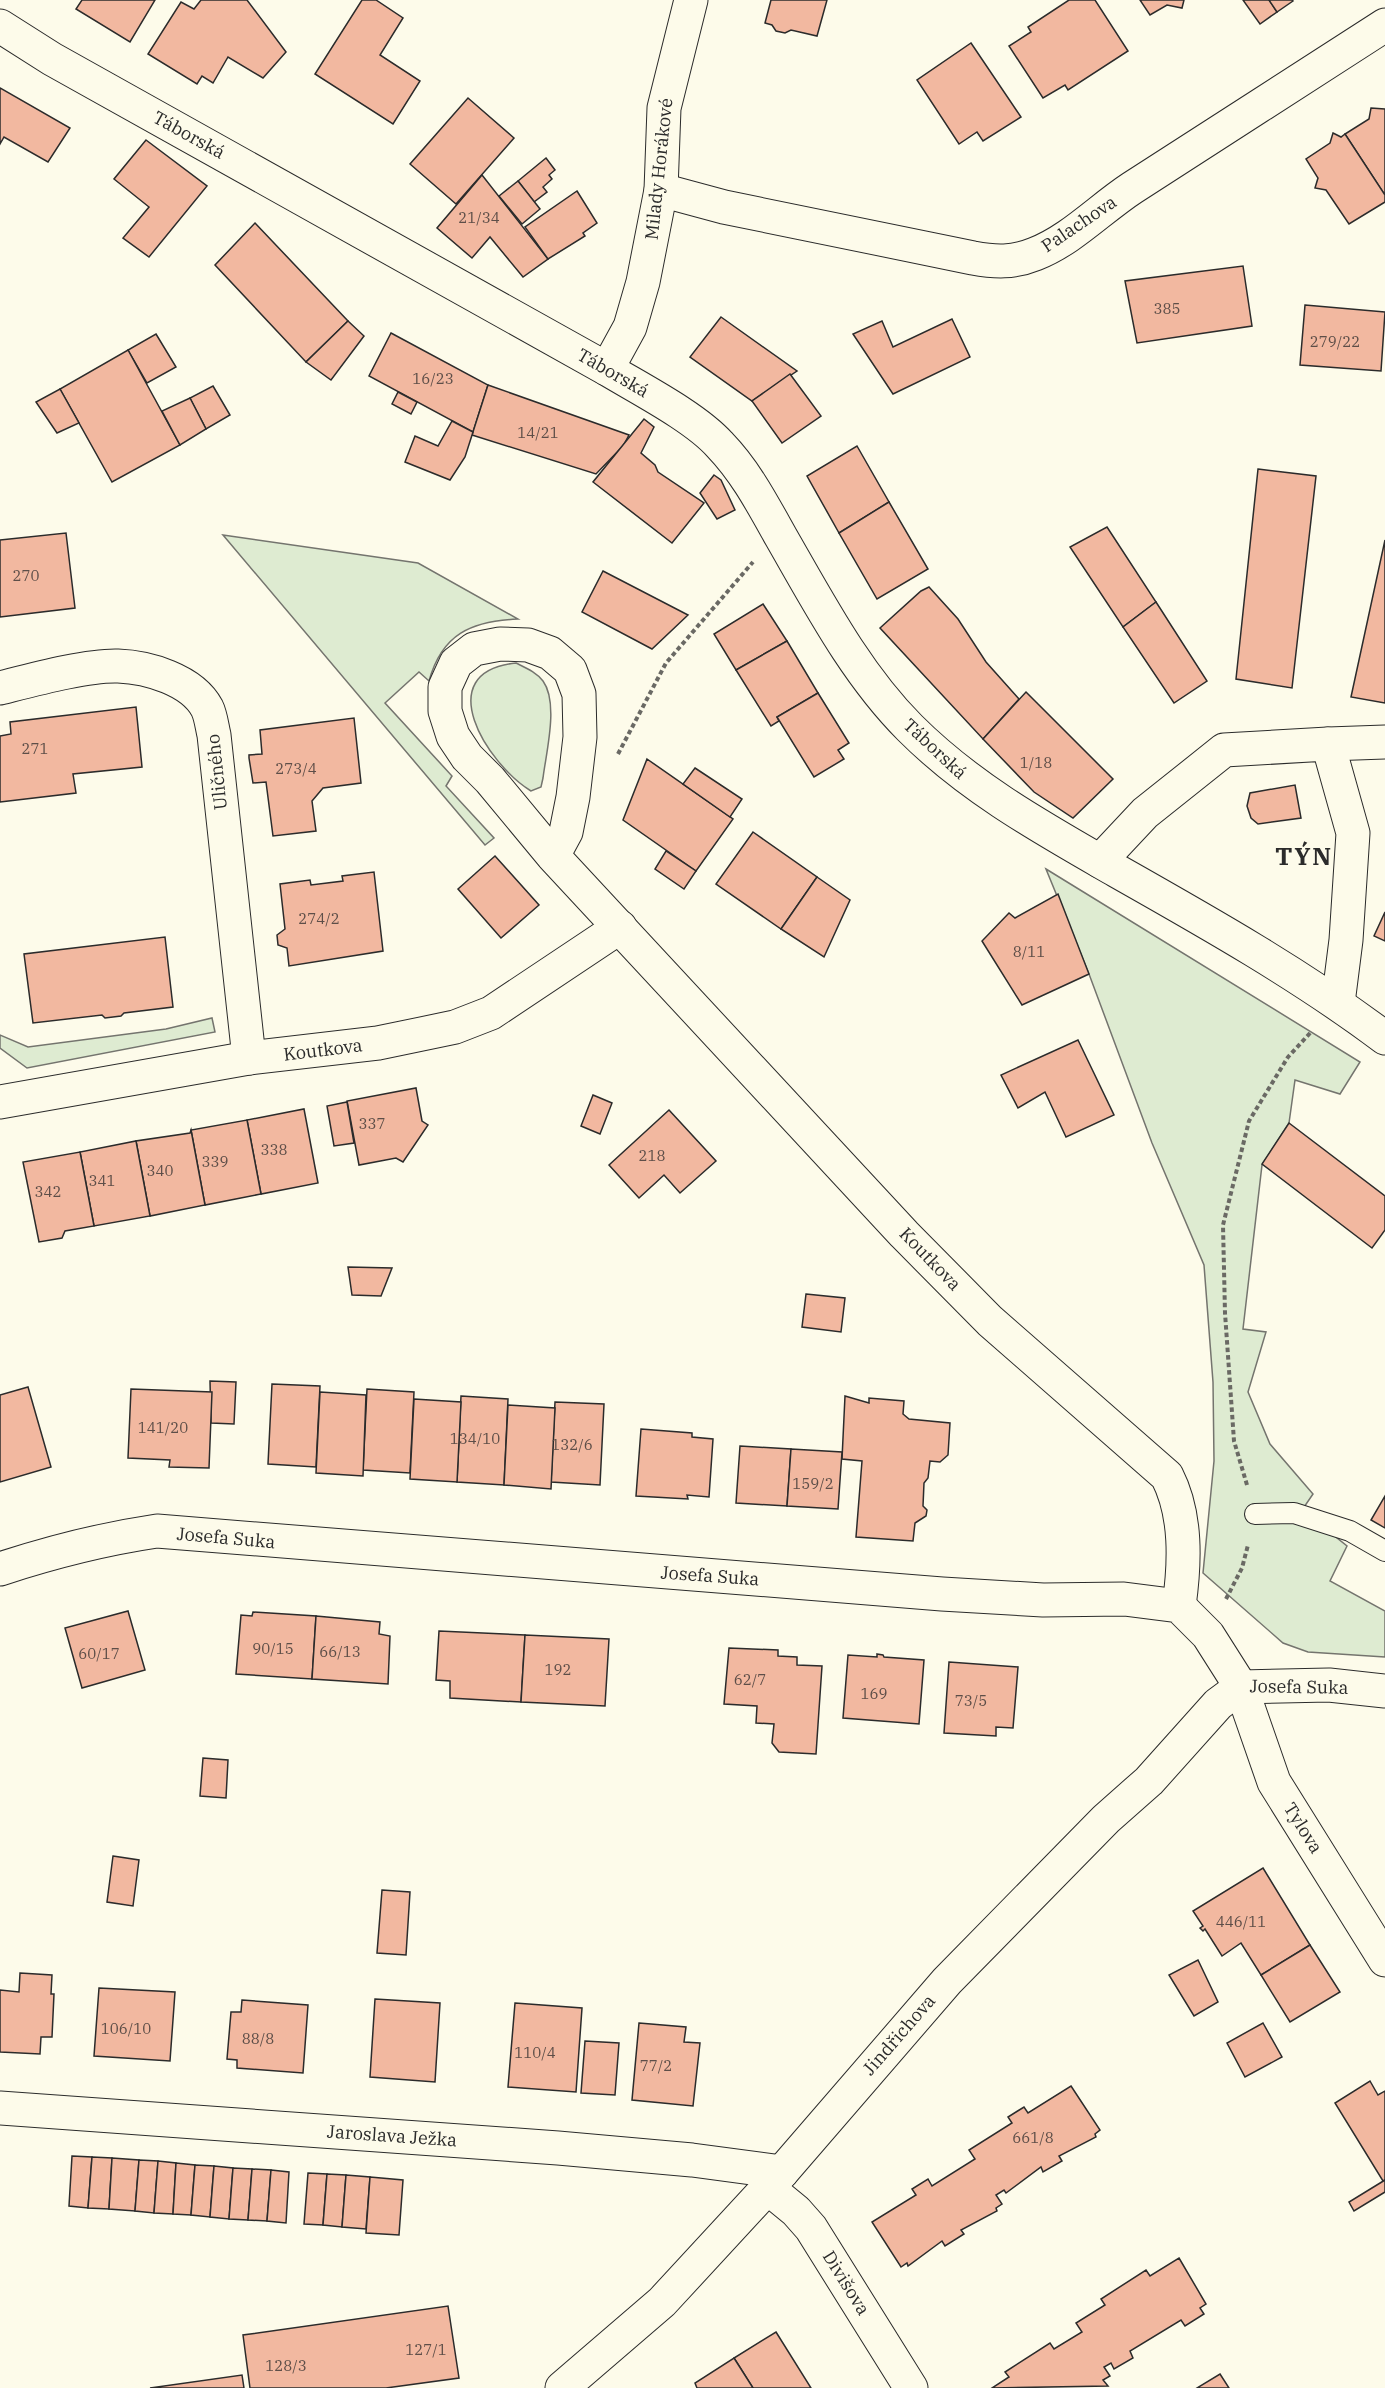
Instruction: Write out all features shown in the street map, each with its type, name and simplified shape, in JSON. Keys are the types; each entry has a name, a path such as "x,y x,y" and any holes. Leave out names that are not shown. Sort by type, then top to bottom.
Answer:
{"street":[{"name":"Milady Horákové","path":"607,369 630,327 646,270 661,190 663,108 691,0"},
{"name":"Palachova","path":"661,190 724,207 973,258 998,262 1015,261 1036,254 1062,239 1131,189 1385,25"},
{"name":"Táborská","path":"0,26 52,59 607,369 673,409 719,443 749,482 837,634 909,727 979,789 1218,928 1338,1003 1385,1038"},
{"name":"Koutkova","path":"553,856 566,832 573,797 580,736 579,694 570,670 549,653 528,645 500,644 474,649 456,663 445,687 445,711 453,735 467,757 490,780 553,856 896,1225 990,1321 1167,1476 1176,1494 1181,1516 1183,1577 1189,1617"},
{"name":"Uličného","path":"0,688 52,676 117,666 167,677 199,696 208,710 249,1058"},
{"path":"1100,861 1145,813 1224,750 1385,742"},
{"path":"1328,744 1353,833 1346,940 1338,1003"},
{"name":"Koutkova","path":"0,1102 249,1058 378,1043 455,1027 491,1013 620,927"},
{"name":"Josefa Suka","path":"0,1569 54,1552 118,1537 157,1531 942,1594 1043,1600 1124,1599 1189,1617 1241,1687 1329,1685 1385,1691"},
{"name":"Tylova","path":"1241,1687 1274,1782 1385,1960"},
{"name":"Jindřichova","path":"562,2388 662,2302 775,2180 947,1981 1106,1819 1149,1781 1218,1704 1241,1687"},
{"name":"Jaroslava Ježka","path":"0,2108 558,2148 692,2160 775,2180"},
{"name":"Divišova","path":"775,2180 811,2228 911,2388"}],"lane":[{"path":"1254,1514 1294,1513 1350,1532 1385,1551"}],"path":[{"path":"617,756 666,663 778,532"},
{"path":"1189,1617 1221,1608 1242,1568 1254,1514 1234,1441 1225,1313 1223,1225 1249,1121 1288,1057 1338,1003"}],"green space":[{"path":"223,535 418,563 518,619 486,623 461,633 450,641 442,652 429,681 419,672 385,703 452,776 446,786 494,838 485,845"},
{"path":"516,663 531,670 543,681 548,690 550,702 550,728 543,778 541,787 531,791 514,778 498,761 484,741 474,720 471,700 475,683 490,670"},
{"path":"1046,869 1360,1062 1340,1094 1295,1080 1289,1123 1262,1165 1243,1329 1266,1332 1248,1392 1270,1444 1313,1494 1302,1510 1347,1546 1330,1581 1385,1611 1385,1657 1308,1652 1283,1643 1203,1573 1214,1461 1213,1382 1204,1265 1152,1143 1089,974"},
{"path":"212,1018 215,1032 27,1068 0,1048 0,1035 28,1047 166,1029"}],"building":[{"path":"82,0 155,0 130,42 76,9"},
{"path":"201,0 247,0 286,52 263,78 228,57 213,83 202,76 197,84 148,54 181,2 194,9"},
{"path":"362,0 376,0 403,18 380,55 420,81 393,124 315,74"},
{"path":"771,0 827,0 817,36 791,30 785,33 776,31 772,25 765,23"},
{"path":"1069,0 1095,0 1128,51 1068,90 1065,85 1043,98 1009,46 1031,32 1028,27"},
{"path":"1140,0 1184,0 1182,8 1167,5 1150,15"},
{"path":"1243,0 1269,0 1277,12 1260,24"},
{"path":"1269,0 1292,0 1293,1 1277,12"},
{"path":"971,43 1021,117 983,141 977,132 959,144 917,80"},
{"path":"0,88 70,128 48,162 4,137 0,144"},
{"path":"468,98 514,138 456,204 410,164"},
{"path":"1371,108 1385,109 1385,195 1345,134 1369,119"},
{"path":"1333,133 1341,137 1345,134 1385,195 1385,202 1349,224 1326,190 1315,188 1318,178 1306,159 1330,143"},
{"path":"146,140 207,186 149,257 123,238 149,207 114,179"},
{"path":"546,158 555,170 549,175 552,179 543,187 547,192 534,202 518,181"},
{"path":"482,175 548,259 523,277 490,237 472,258 437,228"},
{"path":"518,181 540,209 522,224 499,196"},
{"path":"577,191 597,223 583,233 585,236 548,259 525,227"},
{"path":"255,223 348,321 306,362 215,265"},
{"path":"1243,266 1252,326 1137,343 1125,281"},
{"path":"1305,305 1385,312 1381,371 1300,365"},
{"path":"721,317 797,371 752,401 690,357"},
{"path":"952,319 970,357 893,394 853,334 882,321 893,347"},
{"path":"348,321 364,336 331,380 306,362"},
{"path":"391,333 488,385 473,432 369,376"},
{"path":"156,334 176,367 147,383 128,350"},
{"path":"128,350 180,445 112,482 60,389"},
{"path":"790,374 821,416 782,443 752,401"},
{"path":"488,385 629,435 623,446 596,474 472,435"},
{"path":"213,386 230,415 206,429 190,398"},
{"path":"60,389 79,423 57,433 36,402"},
{"path":"398,392 417,402 411,414 392,404"},
{"path":"190,398 206,429 180,445 162,411"},
{"path":"644,419 654,427 641,453 655,465 658,472 704,503 672,543 593,482"},
{"path":"452,421 473,432 465,457 450,480 405,462 415,436 438,446"},
{"path":"857,446 889,502 839,533 807,476"},
{"path":"1258,469 1316,476 1292,688 1236,679"},
{"path":"714,475 721,480 735,510 717,519 700,493"},
{"path":"889,502 928,569 877,599 839,533"},
{"path":"1107,527 1156,602 1123,627 1070,547"},
{"path":"66,533 75,608 0,617 0,540"},
{"path":"1385,540 1385,703 1351,697"},
{"path":"603,571 688,615 652,649 582,612"},
{"path":"929,587 958,619 986,662 1019,699 983,739 880,628 921,591"},
{"path":"1156,602 1207,681 1174,703 1123,627"},
{"path":"763,604 787,641 736,670 714,634"},
{"path":"787,641 818,693 777,717 779,721 771,726 736,670"},
{"path":"1026,692 1113,779 1073,818 1034,792 983,739"},
{"path":"818,693 849,743 838,750 844,759 814,777 777,717"},
{"path":"136,707 142,767 73,774 76,793 0,802 0,736 11,734 10,722"},
{"path":"354,718 361,783 323,788 312,801 316,831 273,836 266,782 253,783 249,758 249,755 262,754 260,730"},
{"path":"647,759 733,819 696,871 623,820"},
{"path":"695,768 742,799 730,817 683,784"},
{"path":"1295,785 1301,818 1258,824 1251,818 1247,806 1250,793"},
{"path":"753,832 817,877 781,929 716,884"},
{"path":"666,851 696,871 684,889 655,869"},
{"path":"495,856 539,905 501,938 458,889"},
{"path":"374,872 383,951 289,966 287,948 278,945 277,935 285,929 280,884 310,880 311,885 343,881 342,876"},
{"path":"817,877 850,900 824,957 781,929"},
{"path":"1058,894 1089,974 1022,1005 982,941 1009,913 1015,918"},
{"path":"1385,912 1385,941 1374,936"},
{"path":"165,937 173,1007 124,1013 121,1016 105,1018 102,1015 33,1023 24,954"},
{"path":"1078,1040 1114,1115 1066,1137 1045,1092 1018,1108 1001,1075"},
{"path":"416,1088 422,1121 428,1125 403,1162 396,1158 359,1165 347,1101"},
{"path":"593,1095 612,1103 600,1134 581,1126"},
{"path":"347,1102 354,1143 334,1146 327,1106"},
{"path":"304,1109 318,1183 261,1194 247,1120"},
{"path":"669,1110 716,1161 680,1193 664,1175 639,1198 609,1165"},
{"path":"247,1120 261,1194 205,1205 191,1130"},
{"path":"1289,1123 1385,1196 1385,1230 1372,1248 1262,1164"},
{"path":"191,1130 205,1205 150,1216 136,1141 190,1133"},
{"path":"136,1141 150,1216 94,1226 80,1152"},
{"path":"80,1152 94,1226 65,1231 62,1238 39,1242 23,1162"},
{"path":"348,1267 392,1268 381,1296 352,1295"},
{"path":"806,1294 845,1298 841,1332 802,1327"},
{"path":"210,1381 236,1382 234,1424 211,1423"},
{"path":"272,1384 320,1386 316,1467 268,1464"},
{"path":"28,1387 51,1467 0,1482 0,1395"},
{"path":"131,1389 212,1392 209,1468 169,1467 170,1460 128,1458"},
{"path":"367,1389 414,1392 410,1473 363,1470"},
{"path":"320,1392 366,1395 363,1476 316,1473"},
{"path":"461,1396 508,1399 504,1485 457,1482"},
{"path":"845,1396 869,1403 869,1398 904,1401 903,1414 909,1419 950,1423 948,1455 940,1462 930,1461 928,1478 924,1483 923,1506 927,1510 926,1516 915,1523 913,1541 856,1537 862,1461 842,1459"},
{"path":"414,1399 461,1402 457,1482 410,1479"},
{"path":"555,1402 604,1404 600,1485 551,1482"},
{"path":"508,1405 555,1408 551,1489 504,1485"},
{"path":"641,1429 692,1433 692,1437 713,1439 709,1497 687,1495 688,1499 636,1496"},
{"path":"740,1446 791,1449 787,1506 736,1503"},
{"path":"791,1449 842,1452 838,1509 787,1506"},
{"path":"1385,1496 1385,1528 1371,1520"},
{"path":"128,1611 145,1670 82,1688 65,1628"},
{"path":"253,1612 316,1616 312,1679 236,1674 241,1615 252,1616"},
{"path":"316,1616 380,1622 379,1634 390,1636 388,1684 312,1679"},
{"path":"439,1631 525,1635 521,1702 450,1698 450,1681 436,1680"},
{"path":"525,1635 609,1639 605,1706 521,1702"},
{"path":"729,1648 778,1650 778,1656 797,1657 797,1665 822,1666 816,1754 779,1752 772,1743 774,1724 756,1723 757,1706 724,1704"},
{"path":"877,1654 884,1657 924,1660 919,1724 843,1718 848,1655 877,1657"},
{"path":"949,1662 1018,1667 1013,1728 996,1727 996,1736 944,1733"},
{"path":"203,1758 228,1760 226,1798 200,1796"},
{"path":"113,1856 139,1860 133,1906 107,1902"},
{"path":"1263,1868 1310,1945 1261,1975 1241,1943 1222,1956 1205,1929 1203,1931 1200,1928 1203,1926 1193,1911"},
{"path":"382,1890 410,1892 406,1955 377,1953"},
{"path":"1310,1945 1340,1992 1290,2022 1261,1975"},
{"path":"1198,1960 1218,2002 1194,2016 1169,1975"},
{"path":"20,1973 52,1975 51,1994 54,1994 52,2037 41,2037 40,2054 0,2052 0,1990 19,1992"},
{"path":"99,1988 175,1992 170,2061 94,2056"},
{"path":"375,1999 440,2003 435,2082 370,2077"},
{"path":"242,2000 308,2005 303,2073 237,2068 237,2060 227,2059 231,2012 241,2012"},
{"path":"515,2003 582,2008 576,2092 508,2087"},
{"path":"639,2023 686,2027 684,2042 700,2043 693,2106 632,2100"},
{"path":"1263,2023 1282,2057 1245,2077 1227,2043"},
{"path":"585,2041 619,2043 615,2095 581,2093"},
{"path":"1370,2081 1378,2095 1385,2091 1385,2180 1383,2181 1335,2103"},
{"path":"1071,2086 1100,2130 1095,2134 1096,2137 1059,2156 1062,2161 1043,2172 1041,2167 1006,2193 1004,2190 996,2195 1002,2204 996,2208 997,2211 961,2230 964,2234 945,2246 942,2241 908,2266 907,2263 901,2267 872,2222 916,2195 912,2189 928,2179 932,2186 975,2159 969,2150 1012,2123 1008,2117 1024,2107 1028,2113"},
{"path":"72,2156 92,2157 88,2208 69,2206"},
{"path":"92,2157 112,2158 109,2209 88,2208"},
{"path":"112,2158 139,2160 135,2211 109,2209"},
{"path":"139,2160 158,2161 154,2213 135,2211"},
{"path":"158,2161 176,2163 173,2214 154,2213"},
{"path":"176,2163 195,2165 191,2215 173,2214"},
{"path":"195,2165 214,2166 210,2217 191,2215"},
{"path":"214,2166 233,2168 229,2219 210,2217"},
{"path":"233,2168 252,2169 248,2220 229,2219"},
{"path":"252,2169 271,2170 267,2221 248,2220"},
{"path":"271,2170 289,2172 286,2223 267,2221"},
{"path":"308,2173 327,2174 323,2225 304,2224"},
{"path":"327,2174 346,2175 342,2227 323,2225"},
{"path":"346,2175 370,2177 366,2229 342,2227"},
{"path":"370,2177 403,2180 399,2235 366,2233"},
{"path":"1385,2180 1385,2192 1354,2211 1349,2202"},
{"path":"1179,2258 1206,2304 1200,2308 1204,2314 1185,2326 1181,2320 1130,2351 1133,2358 1114,2369 1111,2363 1104,2367 1110,2376 1103,2380 1108,2386 992,2388 1009,2377 1005,2372 1050,2343 1054,2349 1082,2332 1076,2323 1105,2305 1101,2299 1146,2270 1150,2276"},
{"path":"448,2306 459,2378 386,2388 250,2388 243,2335"},
{"path":"776,2332 811,2388 753,2388 734,2358"},
{"path":"734,2358 753,2388 697,2388 695,2383"},
{"path":"1220,2374 1229,2388 1197,2388"},
{"path":"242,2375 244,2388 150,2388"}],"district":[{"name":"TÝN","path":"1304,857"}]}
